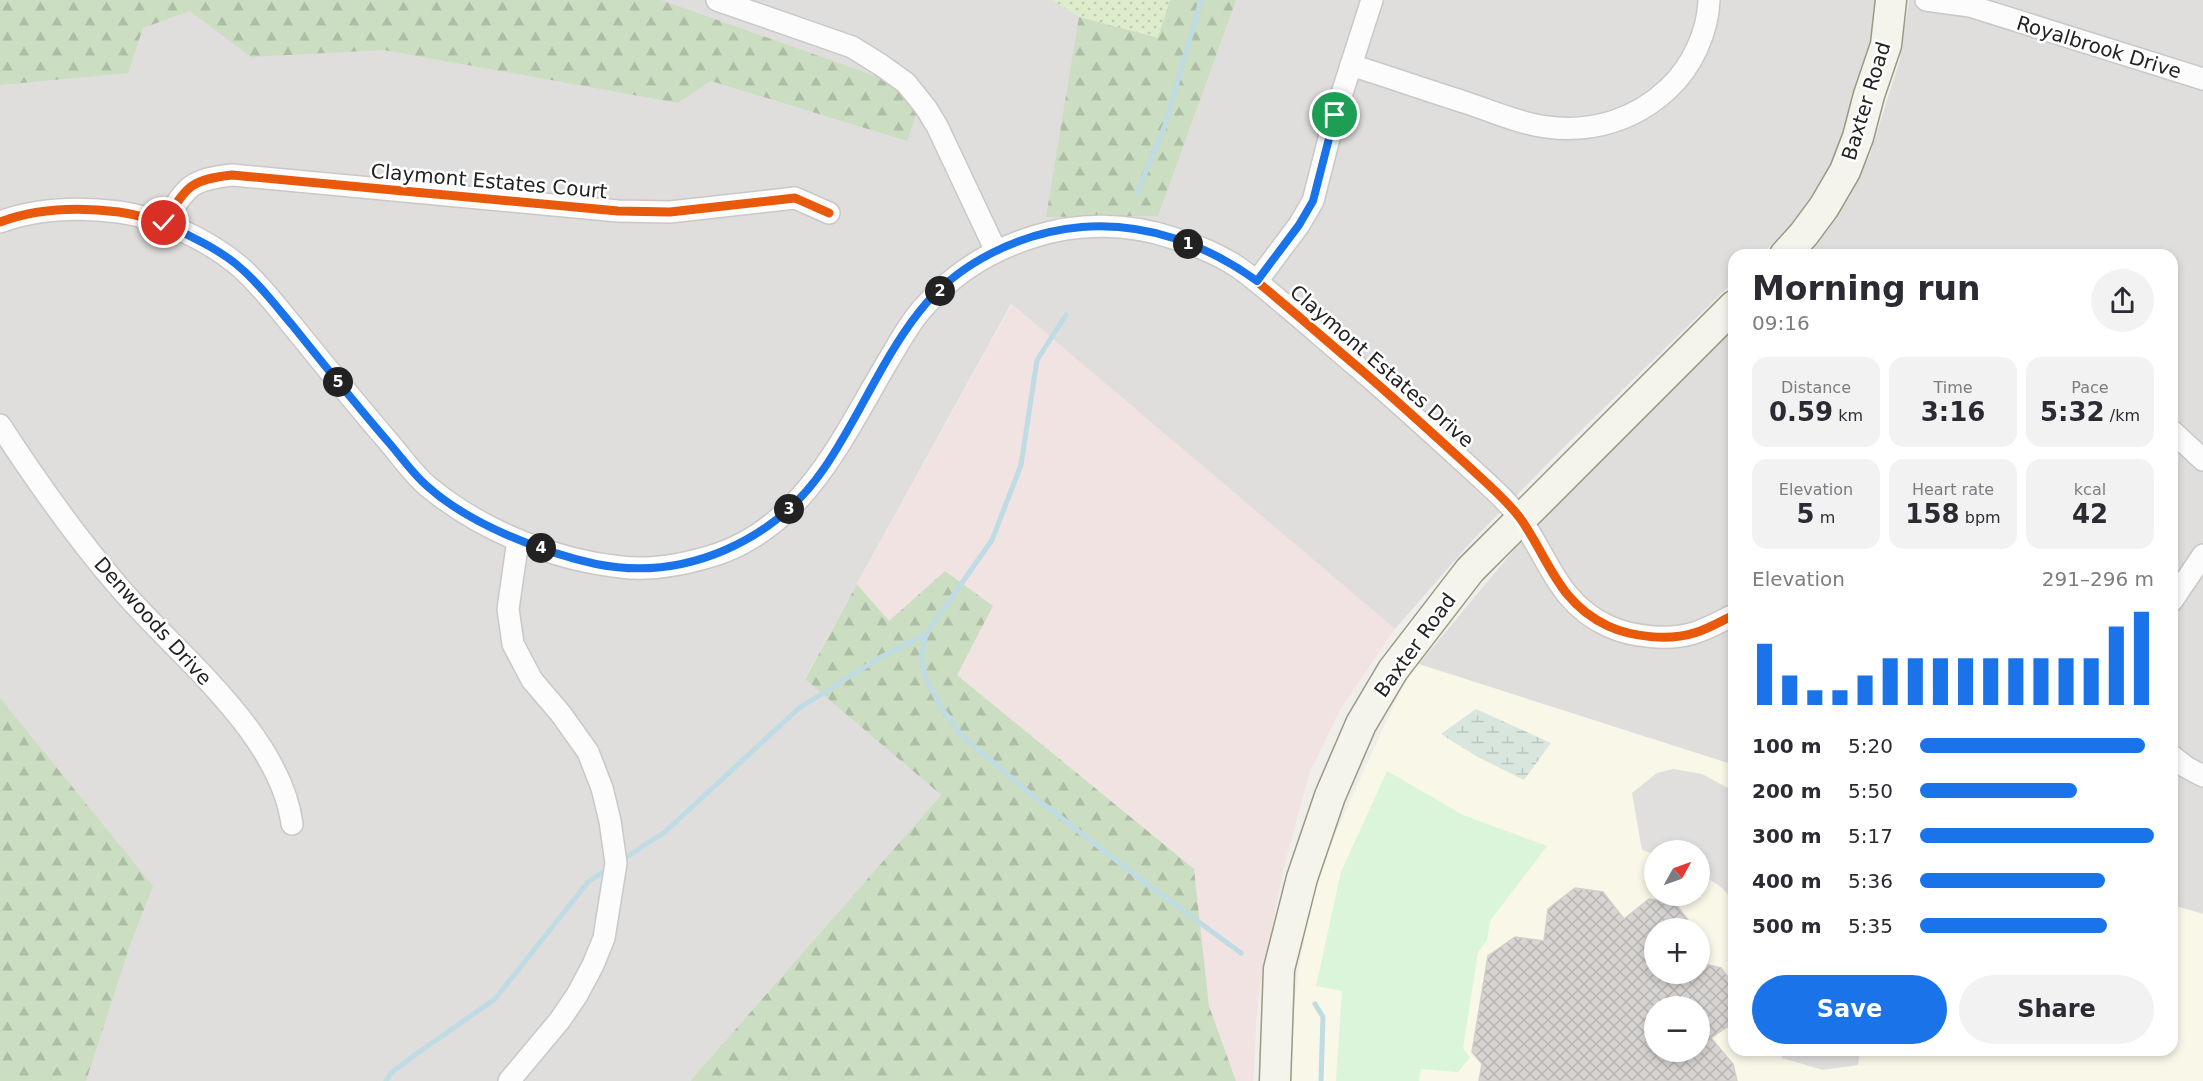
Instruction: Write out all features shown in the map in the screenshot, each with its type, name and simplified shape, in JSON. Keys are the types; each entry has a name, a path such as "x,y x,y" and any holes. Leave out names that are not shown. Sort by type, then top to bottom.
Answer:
{"main road":[{"name":"Baxter Road","path":"1790,249 1824,207 1845,171 1886,45 1892,0"},
{"name":"Baxter Road","path":"1275,1081 1279,969 1302,879 1330,796 1358,728 1393,670 1470,570 1728,312"}],"street":[{"path":"717,0 852,47 906,83 937,126 996,251"},
{"path":"1257,281 1299,225 1313,201 1335,115 1372,0"},
{"path":"1351,65 1545,127 1582,129 1633,115 1655,101 1675,83 1701,39 1708,14 1709,0"},
{"name":"Royalbrook Drive","path":"1926,0 1970,6 2203,79"},
{"name":"Claymont Estates Court","path":"164,223 192,184 207,178 232,175 618,211 670,212 795,198 829,213"},
{"name":"Claymont Estates Drive","path":"0,222 58,209 101,210 132,214 164,223 209,246 237,265 264,291 426,486 458,508 518,540 579,559 627,568 661,567 695,561 730,549 760,532 781,516 808,490 821,473 921,309 962,272 996,251 1020,241 1066,229 1104,226 1140,229 1174,238 1231,262 1257,281 1489,485 1520,518 1553,577 1567,596 1584,612 1612,629 1653,637 1690,634 1728,618"},
{"name":"Denwoods Drive","path":"0,425 61,516 120,588 209,682 245,724 274,770 289,803 291,824"},
{"path":"2178,437 2203,460"},
{"path":"509,1081 560,1020 593,965 604,938 616,863 610,821 602,788 588,752 561,714 532,680 513,644 508,609 518,540"},
{"path":"2178,592 2203,555"},
{"path":"2178,761 2186,768 2203,776"}],"shaded area":[{"path":"0,0 1877,0 1875,44 1859,109 1825,177 1791,225 1767,249 1728,249 1728,287 1560,451 1469,544 1395,629 1011,304 805,678 941,795 690,1081 0,1081"},
{"path":"1909,0 2203,0 2203,914 2178,907 2178,249 1808,249 1844,201 1869,157 1900,60"},
{"path":"1012,304 1395,629 1341,708 1309,774 1283,871 1258,999 1253,1081 1236,1081 1209,1006 1194,869 957,675 945,571 889,621 857,584"},
{"path":"1728,331 1728,763 1419,664 1547,510"},
{"path":"1418,664 1728,763 1728,1056 2178,1056 2178,907 2203,914 2203,1081 1290,1081 1293,1018 1299,966 1318,880 1335,835 1402,688"},
{"path":"1673,769 1702,774 1728,788 1728,895 1710,880 1710,840 1644,840 1644,851 1642,850 1632,793 1657,773"},
{"path":"1782,1056 1859,1056 1858,1065 1823,1070 1782,1058"}],"green space":[{"path":"0,0 661,0 884,79 921,100 907,141 711,81 678,103 384,50 251,57 190,11 143,28 128,73 0,85"},
{"path":"1052,0 1170,0 1158,38 1079,17"},
{"path":"1170,0 1236,0 1158,216 1046,217 1079,17 1158,38"},
{"path":"945,571 993,606 957,675 1194,869 1209,1006 1236,1081 690,1081 941,795 805,679 857,584 889,621"},
{"path":"0,698 153,886 130,945 86,1081 0,1081"},
{"path":"1476,709 1551,743 1524,780 1476,756 1441,734"},
{"path":"1387,771 1463,815 1547,846 1490,921 1487,940 1478,952 1463,1048 1470,1058 1458,1072 1421,1069 1419,1081 1336,1081 1342,991 1316,986 1341,872"}],"building":[{"path":"1575,888 1603,892 1624,919 1644,903 1644,906 1677,906 1686,918 1644,918 1644,984 1710,984 1710,965 1721,968 1728,977 1728,1026 1711,1038 1733,1064 1737,1081 1479,1081 1482,1064 1472,1052 1488,956 1515,937 1544,941 1548,909"}],"waterway":[{"path":"1137,193 1165,125 1201,0"},
{"path":"1066,315 1037,360 1021,465 992,540 926,634 921,656 925,676 940,706 962,736 1033,796 1241,953"},
{"path":"620,861 665,832 799,708 881,657 926,634"},
{"path":"386,1081 391,1073 412,1057 495,999 588,882 610,867"},
{"path":"1315,1004 1323,1017 1321,1081"}],"cycle path":[{"path":"164,223 190,187 206,180 232,175 618,211 670,212 795,198 829,213"},
{"path":"0,222 44,211 104,210 151,219 197,238 225,255 254,280 408,466 431,489 473,518 520,541 570,558 633,568 670,566 718,554 748,540 775,522 798,499 838,447 900,340 919,313 947,284 974,264 1017,242 1050,232 1103,226 1139,229 1181,240 1204,249 1240,269 1387,392 1508,504 1530,533 1566,593 1591,616 1618,630 1651,637 1673,637 1694,633 1728,618"}],"route":[{"path":"164,223 209,246 237,265 264,291 426,486 489,526 518,540 561,555 597,564 627,568 661,567 695,561 730,549 760,532 781,516 808,490 827,465 905,332 921,309 962,272 996,251 1044,233 1066,229 1104,226 1140,229 1174,238 1231,262 1257,281 1299,225 1313,201 1324,167 1335,115"}]}
